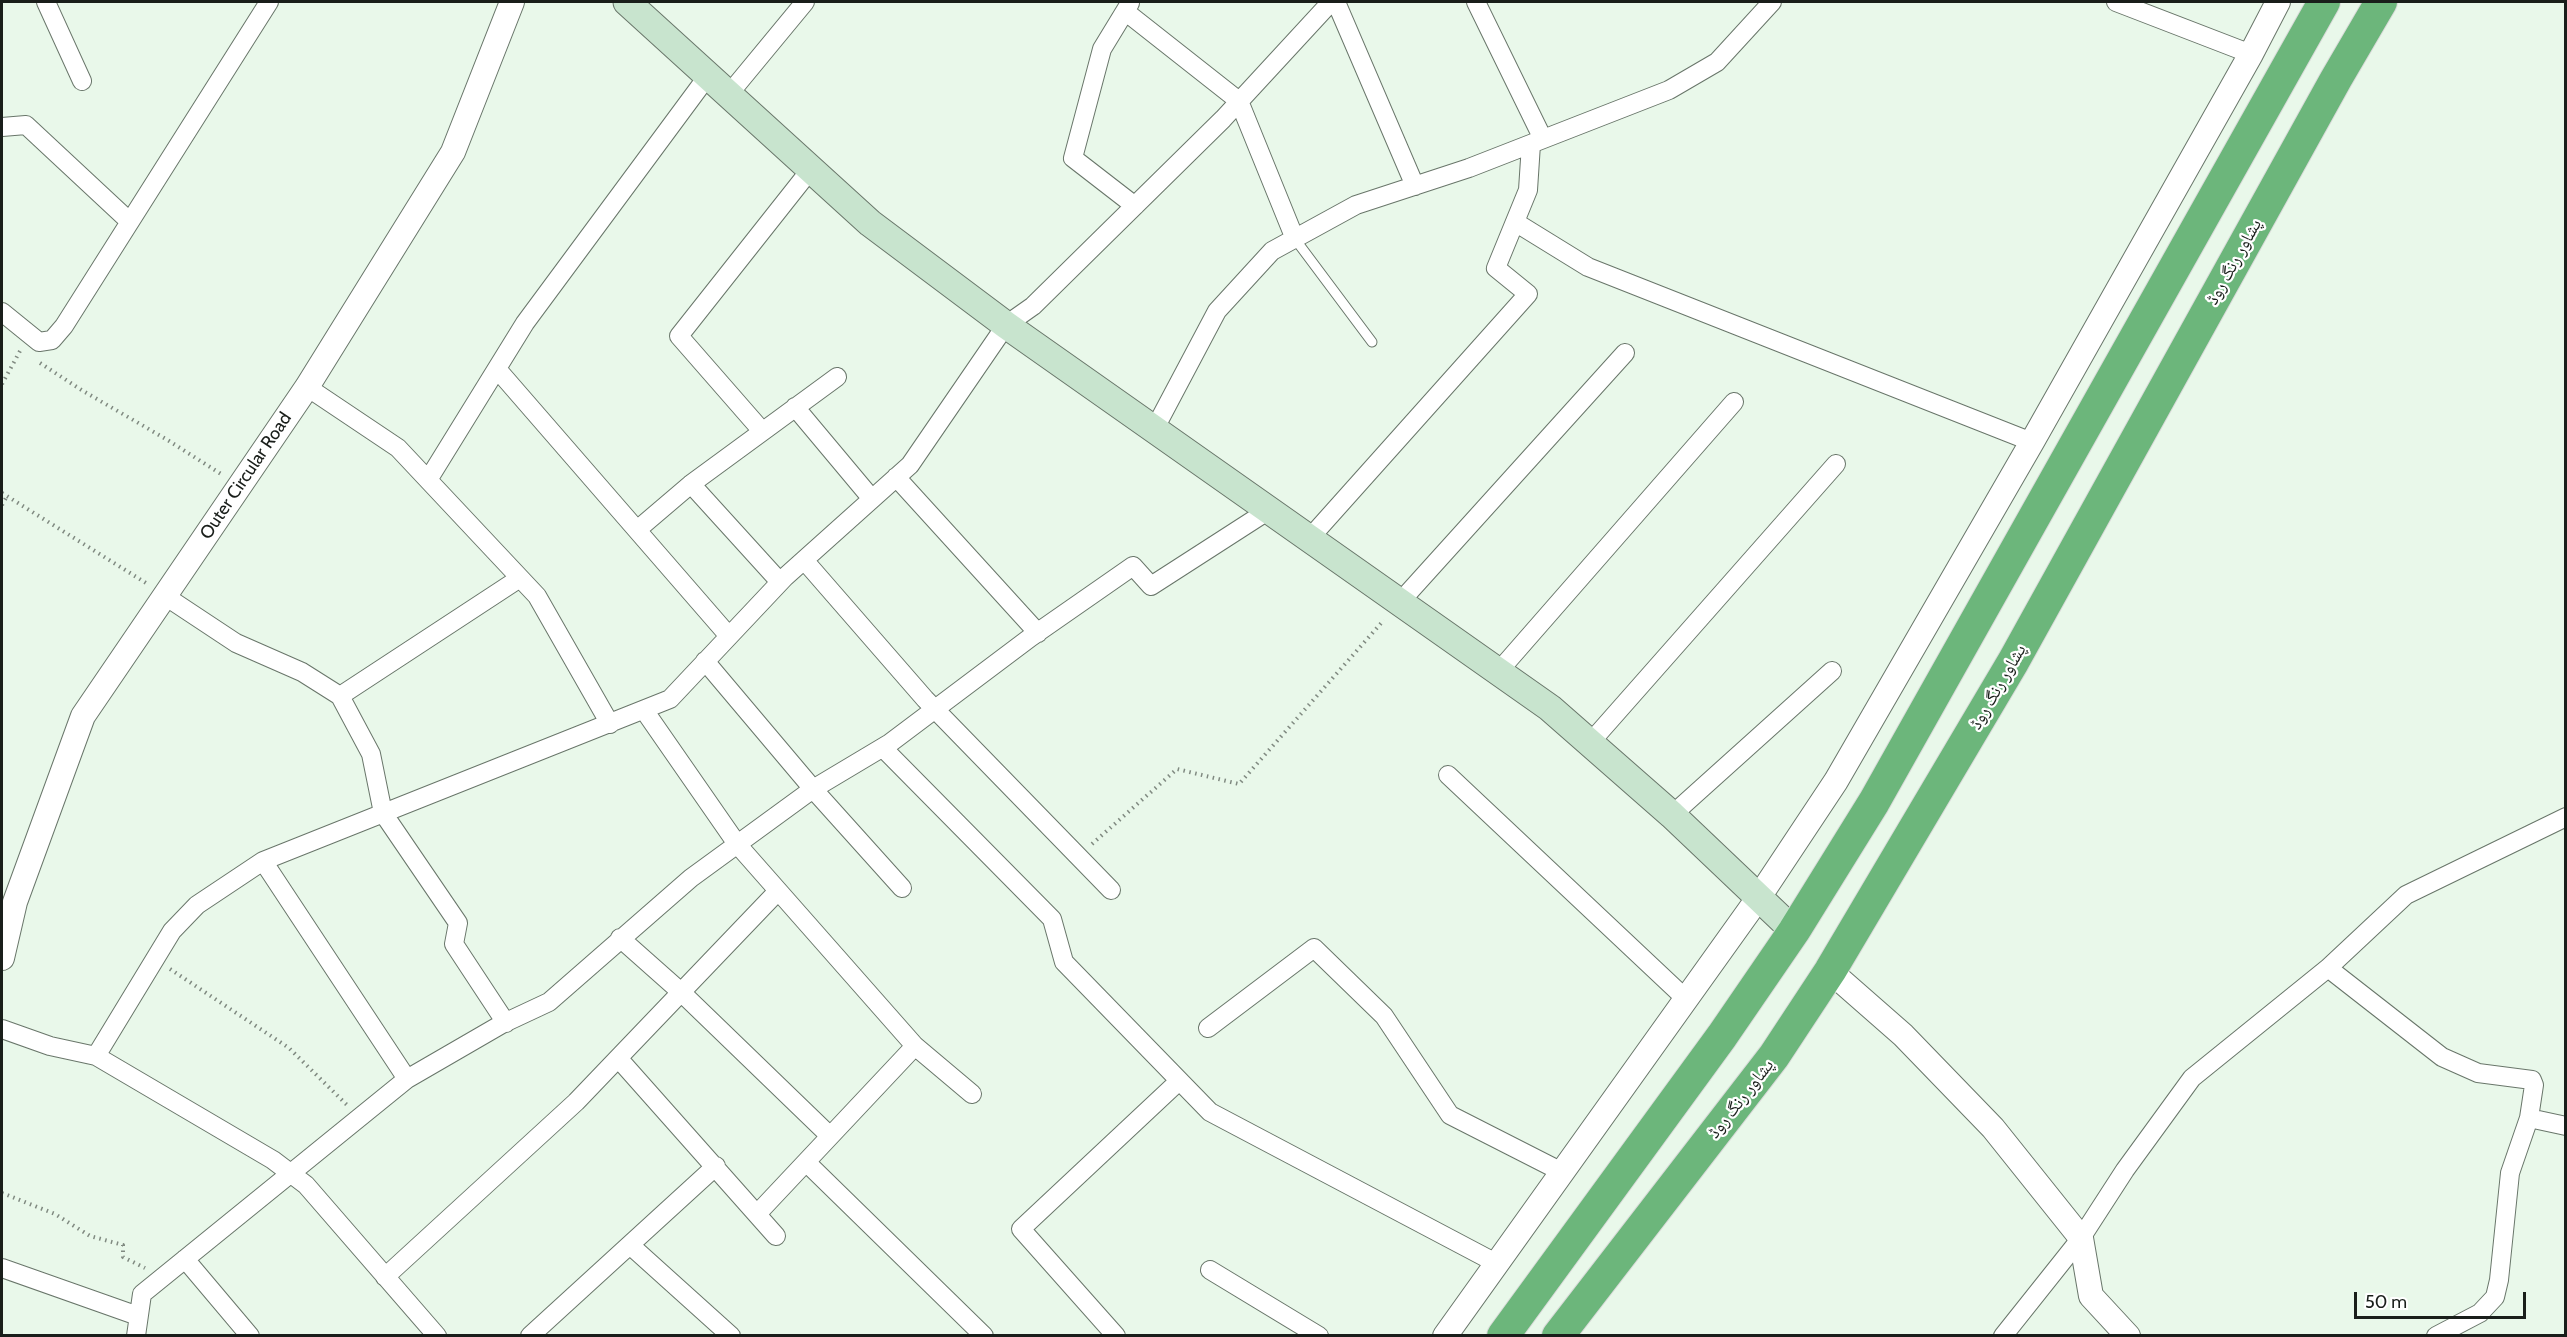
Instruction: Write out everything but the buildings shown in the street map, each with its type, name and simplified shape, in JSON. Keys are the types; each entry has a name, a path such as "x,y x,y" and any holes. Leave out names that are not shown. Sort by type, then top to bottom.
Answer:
{"highway":[{"name":"پشاور رنگ روڈ","path":"1558,1335 1774,1056 1830,971 2013,662 2336,79 2381,2"},
{"path":"2319,11 2324,40 2336,48 2358,44"},
{"path":"1503,1335 1722,1036 1794,931 1886,781 2319,11"},
{"path":"2294,58 2315,54 2329,63 2336,79"}],"main road":[{"path":"627,2 870,223 1006,325 1550,708 1672,815 1794,931"}],"street":[{"path":"46,2 82,81"},
{"path":"2,312 39,342 52,340 64,326 269,2"},
{"name":"Outer Circular Road","path":"2,958 8,900 83,716 307,387 453,152 512,2"},
{"path":"729,94 805,2"},
{"path":"96,1056 172,931 197,905 264,861 670,699 780,582 910,465 1006,325 1033,306 1135,206 1239,101 1330,2"},
{"path":"1336,2 1415,186"},
{"path":"1309,539 1528,294 1496,268 1528,190 1537,142 1476,2"},
{"path":"1154,430 1217,311 1272,251 1356,205 1537,142 1669,90 1717,62 1772,2"},
{"path":"2116,2 2252,54"},
{"path":"1445,1335 1759,897 1836,781 2032,442 2252,54 2278,2"},
{"path":"1135,206 1073,158 1102,49 1128,7 1239,101 1295,239"},
{"path":"428,480 525,323 707,77"},
{"path":"2,128 26,125 129,221"},
{"path":"762,431 679,336 811,169"},
{"path":"1515,222 1588,267 2032,442"},
{"path":"1400,602 1625,352"},
{"path":"497,369 728,635"},
{"path":"637,530 691,484 837,376"},
{"path":"307,387 398,448 537,596 610,724"},
{"path":"1498,672 1734,402"},
{"path":"795,407 872,499"},
{"path":"1589,744 1836,464"},
{"path":"896,477 1038,633"},
{"path":"691,484 780,582"},
{"path":"136,1335 141,1294 407,1079 506,1023 549,1002 691,878 813,789 883,748 1133,566 1151,586 1269,510"},
{"path":"804,560 935,710 1111,890"},
{"path":"340,696 520,578"},
{"path":"165,596 236,643 302,672 340,696 371,754 383,813 459,922 454,944 506,1023"},
{"path":"705,661 813,789 902,888"},
{"path":"1672,815 1832,671"},
{"path":"644,710 738,844 778,891 915,1046 972,1094"},
{"path":"883,748 1052,919 1065,962 1210,1112 1496,1263"},
{"path":"1448,775 1686,999"},
{"path":"2003,1335 2081,1238 2125,1170 2192,1078 2328,968 2406,895 2565,817"},
{"path":"264,861 407,1079"},
{"path":"385,1277 576,1102 778,891"},
{"path":"620,938 682,993 830,1136"},
{"path":"1208,1028 1314,948 1384,1016 1450,1116 1562,1172"},
{"path":"2328,968 2442,1057 2478,1073 2532,1080 2535,1085 2529,1118 2510,1173 2499,1280 2495,1297 2480,1313 2436,1335"},
{"path":"1830,971 1903,1035 1993,1128 2081,1238 2091,1296 2128,1335"},
{"path":"2,1029 50,1046 96,1056 273,1160 306,1185 437,1335"},
{"path":"757,1214 915,1046"},
{"path":"618,1058 776,1236"},
{"path":"1116,1335 1021,1229 1179,1081"},
{"path":"2529,1118 2565,1126"},
{"path":"806,1162 984,1335"},
{"path":"530,1335 716,1166"},
{"path":"630,1245 719,1332"},
{"path":"185,1260 250,1335"},
{"path":"2,1268 138,1316"},
{"path":"1210,1270 1320,1335"}],"lane":[{"path":"1295,239 1372,342"}],"path":[{"path":"2,384 21,350 29,356"},
{"path":"38,362 240,486"},
{"path":"2,493 165,596"},
{"path":"2,505 7,496"},
{"path":"1078,856 1177,769 1239,784 1400,602"},
{"path":"154,959 289,1048 359,1118"},
{"path":"2,1193 56,1214 90,1236 123,1245 123,1257 164,1276"}]}
